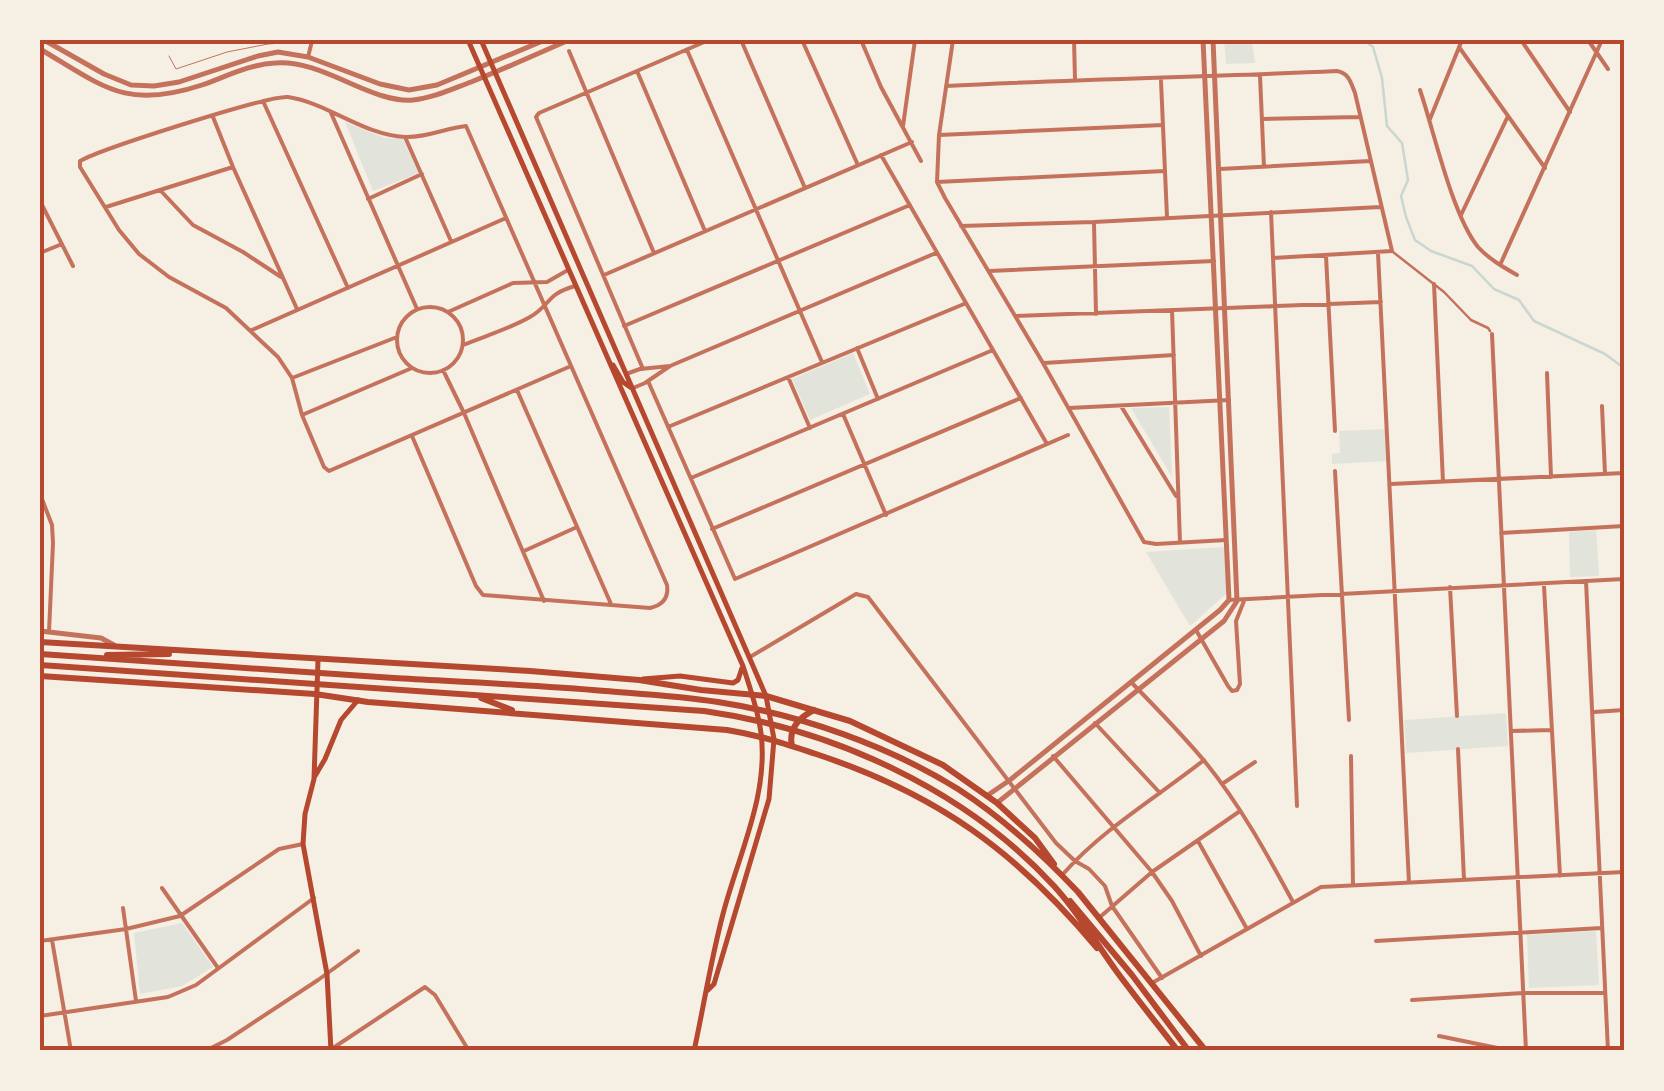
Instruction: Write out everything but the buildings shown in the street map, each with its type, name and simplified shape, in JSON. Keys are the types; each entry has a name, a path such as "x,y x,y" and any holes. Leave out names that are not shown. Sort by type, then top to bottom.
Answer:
{"highway":[{"path":"40,642 639,680 766,696 816,709 943,765 988,795 1036,838 1206,1051"},
{"path":"96,657 120,653 200,653"},
{"path":"40,654 501,682 740,706 858,740 955,787 995,815 1060,872"},
{"path":"40,665 704,711 746,718 819,740 896,770 955,802 987,825 1078,907 1189,1051"},
{"path":"466,669 501,682"},
{"path":"40,676 315,694 727,730 774,739 894,784 980,834 1041,886 1115,969 1178,1051"},
{"path":"720,692 730,700 734,712 727,730"},
{"path":"471,694 522,714"},
{"path":"792,746 793,728 805,714 816,709"},
{"path":"1054,886 1115,969"}],"main road":[{"path":"468,40 752,694 761,736 760,780 724,912 694,1051"},
{"path":"481,40 766,696 774,739 764,819 714,984 706,992"},
{"path":"540,205 542,198 550,200"},
{"path":"605,355 623,382 633,388"},
{"path":"318,660 314,779 305,814 303,844 327,974 330,1051"},
{"path":"639,680 680,676 733,683 743,666"},
{"path":"314,779 341,720 358,700"},
{"path":"746,840 764,819"}],"street":[{"path":"44,40 117,81 142,86 179,82 268,54 292,53 380,84 409,90 437,85 545,40"},
{"path":"308,57 313,40"},
{"path":"40,49 112,90 141,97 180,92 276,62 309,68 371,92 412,100 495,73 567,40"},
{"path":"643,369 537,115 710,40"},
{"path":"741,40 805,188"},
{"path":"802,40 858,165"},
{"path":"860,40 881,88 922,161"},
{"path":"903,126 915,40"},
{"path":"952,40 937,182 961,226 1144,542 1226,540"},
{"path":"1074,40 1076,79"},
{"path":"1203,40 1229,600"},
{"path":"1196,630 1235,692 1240,684 1236,621 1241,601 1213,40"},
{"path":"1430,119 1462,40"},
{"path":"1520,40 1570,112"},
{"path":"1588,40 1608,69"},
{"path":"1500,265 1602,40"},
{"path":"1459,48 1544,168"},
{"path":"569,50 654,253"},
{"path":"687,50 822,362"},
{"path":"637,71 705,231"},
{"path":"946,86 1341,71 1349,78 1392,250 1492,334 1526,1051"},
{"path":"1260,74 1264,167"},
{"path":"1161,79 1167,216"},
{"path":"1420,90 1461,215 1476,244 1517,275"},
{"path":"412,436 482,595 650,608 666,598 667,585 466,126 405,137 366,128 284,97 213,116 80,161 129,244 169,277 226,308 278,357 292,378 302,415 329,471 571,366"},
{"path":"264,101 348,288"},
{"path":"331,112 417,309"},
{"path":"213,116 297,310"},
{"path":"1461,215 1508,116"},
{"path":"1262,120 1360,117"},
{"path":"939,135 1163,125"},
{"path":"405,137 451,241"},
{"path":"602,276 912,142"},
{"path":"881,155 1047,444"},
{"path":"1219,169 1370,161"},
{"path":"106,207 233,168"},
{"path":"937,182 1165,171"},
{"path":"368,199 422,174"},
{"path":"160,190 192,225 282,277"},
{"path":"40,201 73,266"},
{"path":"624,326 910,205"},
{"path":"961,226 1380,207"},
{"path":"1271,212 1296,806"},
{"path":"252,330 506,218"},
{"path":"1094,222 1096,314"},
{"path":"40,253 62,244"},
{"path":"1273,258 1392,250"},
{"path":"1378,252 1409,883"},
{"path":"633,388 670,366 936,253"},
{"path":"1326,255 1335,430"},
{"path":"989,271 1215,261"},
{"path":"448,312 513,283 547,282 568,270"},
{"path":"1434,284 1443,482"},
{"path":"463,345 526,320 555,292 575,286"},
{"path":"1016,316 1381,302"},
{"path":"668,426 966,303"},
{"path":"427,306 448,312 457,320 463,345 452,364 432,373 412,368 398,349 400,326 407,316 427,306"},
{"path":"1172,310 1180,543"},
{"path":"292,378 397,337"},
{"path":"857,348 878,399"},
{"path":"691,478 993,350"},
{"path":"1043,362 1174,355"},
{"path":"626,374 670,366"},
{"path":"302,415 412,368"},
{"path":"443,370 544,601"},
{"path":"1547,373 1551,477"},
{"path":"788,377 810,428"},
{"path":"648,381 736,579 1068,435"},
{"path":"517,390 611,604"},
{"path":"712,529 1021,398"},
{"path":"1068,408 1230,400"},
{"path":"1120,406 1178,500"},
{"path":"1602,406 1605,474"},
{"path":"843,414 886,515"},
{"path":"1335,470 1349,720"},
{"path":"1391,484 1624,474"},
{"path":"40,494 52,525 50,632"},
{"path":"1500,533 1624,526"},
{"path":"524,552 578,527"},
{"path":"997,803 1012,783 1229,600 1624,579"},
{"path":"1586,582 1608,1051"},
{"path":"1544,584 1560,876"},
{"path":"1450,587 1457,716"},
{"path":"750,657 856,594 868,597 1056,843 1105,886 1112,906 1162,978"},
{"path":"988,795 1054,756 1203,638 1241,601"},
{"path":"40,631 101,638 116,647"},
{"path":"1131,682 1222,784 1294,902"},
{"path":"1593,712 1624,710"},
{"path":"1095,724 1161,794"},
{"path":"1510,731 1553,730"},
{"path":"1458,749 1464,880"},
{"path":"1054,756 1152,872 1200,956"},
{"path":"1351,756 1353,886"},
{"path":"1060,872 1204,760"},
{"path":"1222,784 1255,762"},
{"path":"1100,917 1152,872 1240,811"},
{"path":"1198,840 1247,928"},
{"path":"40,941 126,929 180,916 279,849 303,844"},
{"path":"1152,983 1321,887 1624,872"},
{"path":"162,888 218,968"},
{"path":"40,1016 183,992 314,898"},
{"path":"124,908 136,1002"},
{"path":"1376,940 1602,928"},
{"path":"52,940 71,1051"},
{"path":"204,1051 327,974 358,950"},
{"path":"330,1051 418,990 428,988 468,1051"},
{"path":"1412,1000 1605,993"},
{"path":"1440,1036 1512,1051"}],"lane":[{"path":"169,56 176,69 248,47 313,40"}],"shaded area":[{"path":"1224,40 1252,40 1255,63 1226,64"},
{"path":"345,122 385,138 403,139 419,173 373,191"},
{"path":"853,353 870,394 810,420 792,379"},
{"path":"1169,407 1172,477 1131,408"},
{"path":"1385,429 1386,461 1332,464 1332,454 1340,453 1339,431"},
{"path":"1596,530 1599,576 1570,577 1569,532"},
{"path":"1224,547 1227,593 1190,626 1146,552"},
{"path":"1506,713 1508,746 1406,753 1404,720"},
{"path":"182,923 213,967 182,986 140,994 134,933"},
{"path":"1596,931 1599,985 1529,988 1527,935"}],"waterway":[{"path":"1364,40 1373,47 1382,78 1387,126 1402,143 1408,180 1401,196 1415,240 1431,251 1472,266 1494,289 1519,300 1534,321 1605,354 1624,368"}]}
